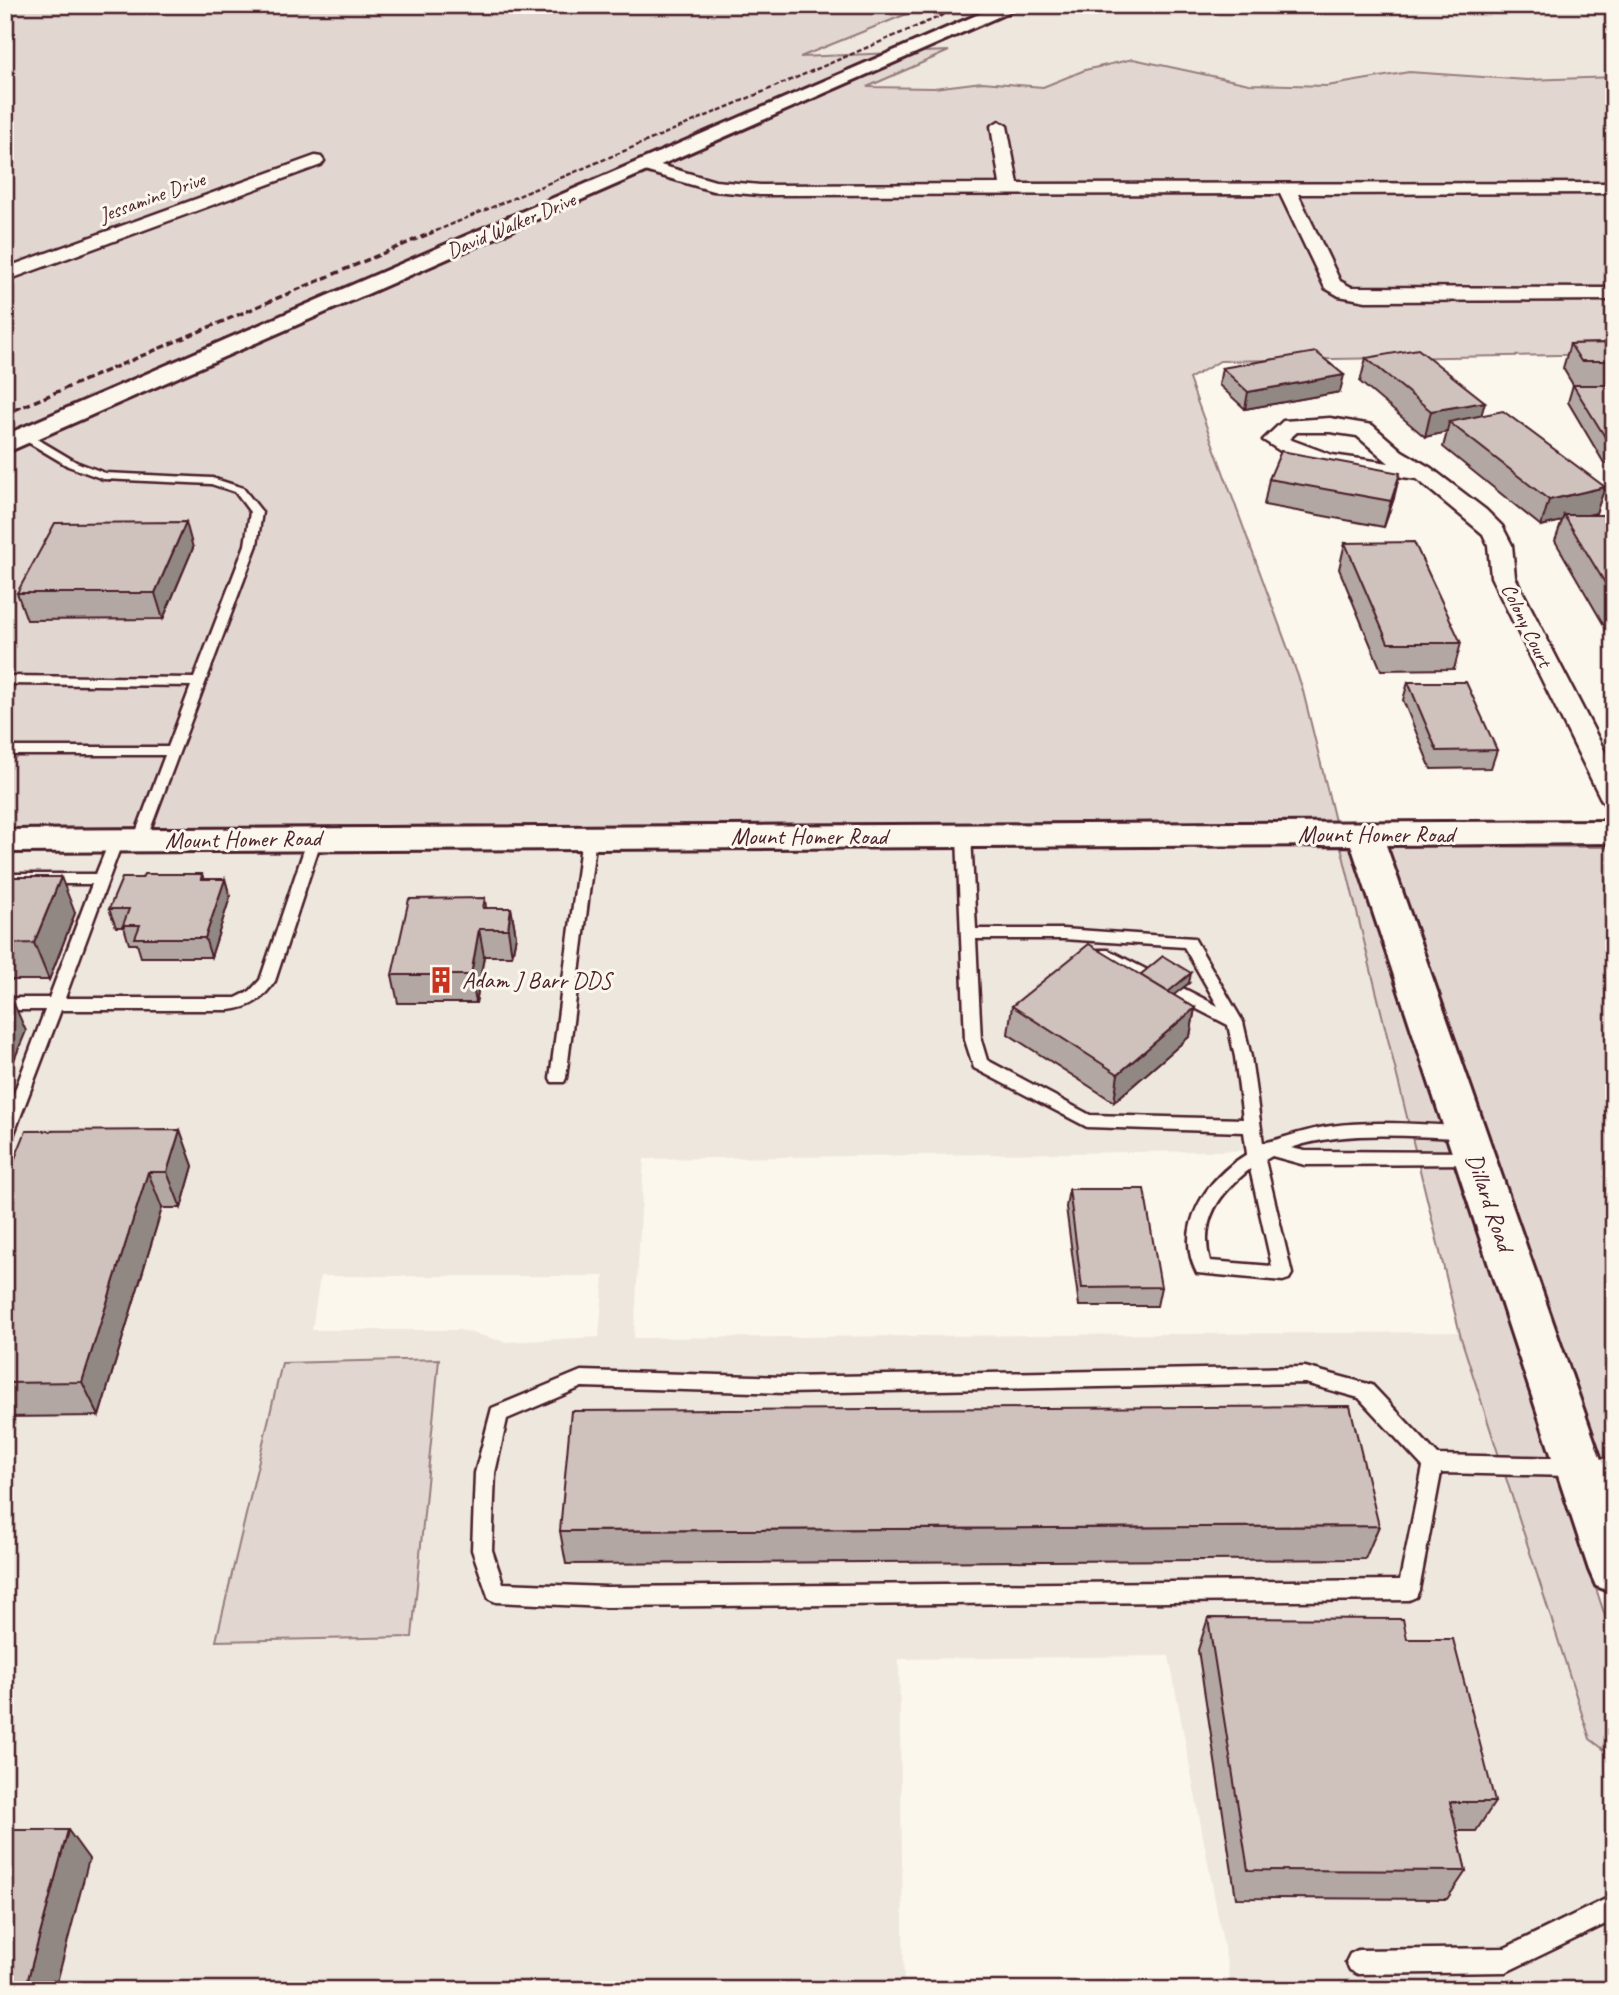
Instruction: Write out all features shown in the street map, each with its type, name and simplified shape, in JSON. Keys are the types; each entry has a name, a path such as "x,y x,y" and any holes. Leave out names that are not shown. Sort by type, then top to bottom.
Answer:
{"street":[{"name":"David Walker Drive","path":"15,441 1016,5"},
{"path":"999,126 1010,189"},
{"name":"Jessamine Drive","path":"5,275 315,161"},
{"path":"647,166 734,189 1614,188"},
{"path":"1287,189 1332,284 1346,292 1366,295 1614,294"},
{"name":"Colony Court","path":"1423,473 1357,469 1299,453 1275,440 1291,426 1329,425 1364,430 1394,456 1423,473 1478,515 1493,531 1500,545 1503,577 1614,797"},
{"name":"Mount Homer Road","path":"5,841 1614,832"},
{"name":"Dillard Road","path":"1365,834 1471,1145 1596,1468 1614,1570"}],"lane":[{"path":"5,1136 11,1107 55,1004 102,879 128,840 173,751 251,545 256,512 239,490 212,481 103,476 15,441"},
{"path":"5,680 199,682"},
{"path":"5,751 173,751"},
{"path":"558,1078 589,836"},
{"path":"964,836 973,1040 980,1063 1087,1121 1252,1126"},
{"path":"5,1004 244,1003 256,996 267,981 314,838"},
{"path":"5,879 102,879"},
{"path":"970,934 1063,934 1189,942 1234,1022 1243,1057 1252,1126 1262,1152 1283,1274 1203,1268 1194,1238 1205,1208 1233,1171 1262,1152 1316,1132 1471,1145"},
{"path":"1063,934 1234,1022"},
{"path":"1262,1152 1305,1158 1471,1145"},
{"path":"1433,1464 1409,1590 606,1597 496,1592 482,1550 485,1473 499,1414 581,1379 785,1385 1305,1376 1365,1391 1433,1464 1596,1468"},
{"path":"1358,1962 1506,1960 1614,1907"}],"shaded area":[{"path":"5,5 929,5 800,57 894,53 5,437"},
{"path":"929,5 1004,5 894,53 798,57"},
{"path":"1029,5 1614,5 1611,16 1614,77 1527,80 1409,72 1327,86 1249,84 1085,70 1043,87 982,82 934,88 866,87 947,52 923,52"},
{"path":"949,51 867,87 934,88 982,82 1043,87 1085,70 1133,59 1249,84 1327,86 1409,72 1527,80 1614,77 1614,354 1220,361 1189,379 1302,687 1335,821 5,828 5,453 923,52"},
{"path":"1351,846 1614,1643 1614,1757 1590,1739 1461,1338 1341,847"},
{"path":"1387,846 1614,847 1614,1498 1603,1468"},
{"path":"1341,847 1414,1148 644,1159 634,1338 1459,1332 1590,1738 1614,1757 1614,1990 1232,1990 1169,1656 899,1659 904,1990 5,1990 5,854","holes":["320,1276 604,1276 599,1337 506,1342 460,1330 312,1330"]},
{"path":"439,1359 412,1637 216,1641 282,1363"}],"building":[{"path":"1614,343 1614,361 1581,361 1570,344"},
{"path":"1418,349 1485,402 1431,411 1366,358"},
{"path":"1316,352 1344,375 1248,392 1222,368"},
{"path":"1573,385 1614,385 1614,445 1610,445"},
{"path":"1503,411 1605,487 1549,500 1449,422"},
{"path":"1281,451 1400,473 1391,501 1269,479"},
{"path":"1564,515 1614,515 1614,598"},
{"path":"186,522 155,593 17,593 55,523"},
{"path":"1414,542 1461,643 1388,643 1345,543"},
{"path":"1408,682 1466,682 1497,750 1437,751"},
{"path":"144,874 202,874 201,879 225,879 205,938 135,938 140,925 123,925 129,909 109,909 122,878 142,878"},
{"path":"5,877 61,877 34,943 5,944"},
{"path":"485,898 483,908 511,908 508,929 479,929 471,975 392,975 409,899"},
{"path":"1089,944 1195,1008 1118,1074 1012,1006"},
{"path":"1163,956 1191,973 1168,992 1140,975"},
{"path":"5,1004 14,1004 5,1024"},
{"path":"180,1130 167,1172 148,1172 82,1382 5,1383 5,1183 26,1131"},
{"path":"1069,1189 1144,1189 1161,1287 1082,1288"},
{"path":"1350,1406 1379,1526 560,1531 571,1411"},
{"path":"1208,1618 1403,1619 1407,1639 1453,1639 1495,1802 1450,1802 1466,1871 1248,1870"},
{"path":"5,1830 68,1830 25,1990 5,1990"}],"railway":[{"path":"429,234 967,5"},
{"path":"5,414 433,232"}],"place":[{"name":"Adam J Barr DDS","path":"441,980"}]}
